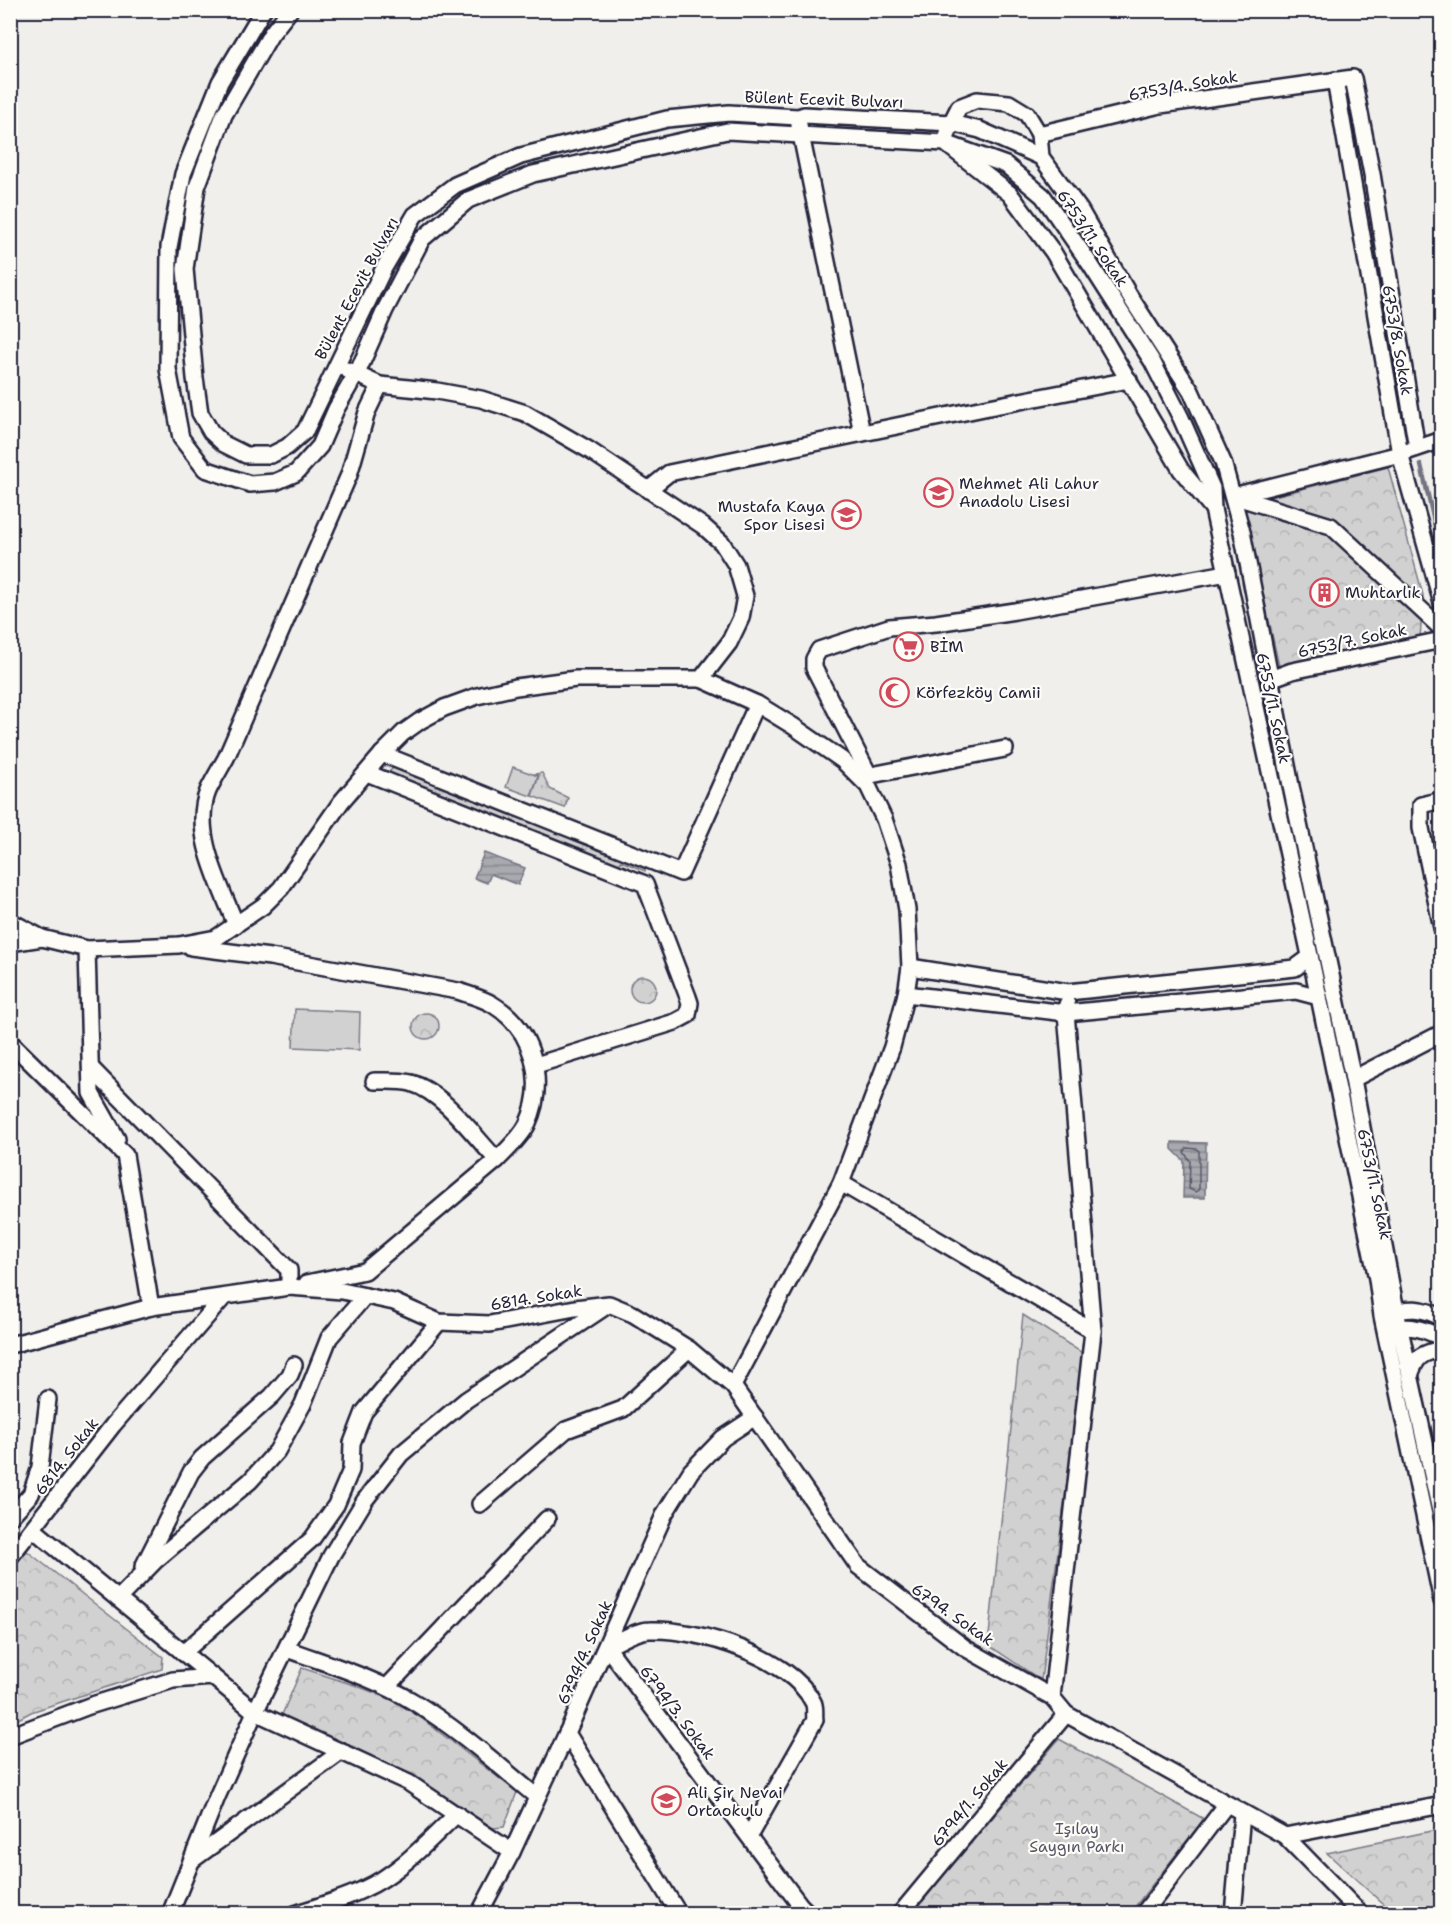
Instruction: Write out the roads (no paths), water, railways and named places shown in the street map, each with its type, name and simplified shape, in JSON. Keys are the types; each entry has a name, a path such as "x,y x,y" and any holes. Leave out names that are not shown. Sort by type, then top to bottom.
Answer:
{"street":[{"path":"263,10 220,82 183,174 169,247 168,369 181,438 205,469 250,484 274,482 296,473 320,446 336,409 356,374 385,310 422,239 468,200 533,174 727,132 945,144 1010,194 1053,252 1181,470 1213,509"},
{"name":"Bülent Ecevit Bulvarı","path":"290,10 271,34 224,115 197,187 185,269 200,413 211,432 224,444 246,455 270,455 287,447 305,431 384,268 415,215 455,185 521,156 667,119 729,113 951,123 980,130 1041,157"},
{"path":"1335,80 1353,78 1372,174 1417,448"},
{"name":"6753/4. Sokak","path":"1039,134 1160,105 1335,80"},
{"name":"6753/8. Sokak","path":"1335,80 1400,454 1442,603"},
{"path":"945,144 951,123 959,107 977,100 1009,103 1027,114 1039,134 1041,157"},
{"path":"798,117 799,135 862,434"},
{"name":"6753/11. Sokak","path":"945,144 1006,165 1043,196 1152,361 1182,418 1212,488 1213,509 1319,997 1377,1279 1393,1331 1442,1601"},
{"name":"6753/11. Sokak","path":"1041,157 1080,210 1129,295 1191,391 1223,462 1233,496 1353,1079 1391,1278 1389,1313"},
{"path":"336,364 380,385 437,391 481,399 525,413 589,450 703,526 722,543 736,565 745,596 741,618 729,643 701,679"},
{"path":"648,490 669,473 1129,380"},
{"path":"236,925 205,844 202,820 207,793 226,758 350,475 367,412 380,385"},
{"path":"1233,496 1400,454 1442,440"},
{"path":"1233,496 1331,526 1442,629"},
{"path":"733,1386 841,1183 892,1047 906,994 910,967 907,910 899,864 884,819 814,668 814,659 819,650 889,627 936,623 1015,611 1227,573"},
{"name":"6753/7. Sokak","path":"1270,679 1292,671 1442,640"},
{"path":"10,921 42,938 87,949 179,945 216,938 263,906 281,888 341,802 403,733 444,708 477,696 516,687 576,680 701,679 757,704 793,726 864,776 1005,749"},
{"path":"382,754 681,873 757,704"},
{"path":"367,773 645,884 690,1003 688,1015 675,1022 536,1065"},
{"path":"1442,800 1421,805 1421,828 1442,928"},
{"path":"10,943 42,938"},
{"path":"91,1068 289,1270 289,1287 365,1271 497,1160 514,1143 526,1126 537,1094 536,1065 520,1031 492,1004 458,991 270,957 179,945"},
{"path":"87,949 91,1093 126,1155 151,1307"},
{"path":"910,967 1068,992 1295,968 1310,957"},
{"path":"906,994 1066,1013 1296,991 1319,997"},
{"path":"1052,1697 1093,1331 1066,1013 1068,992"},
{"path":"1353,1079 1442,1033"},
{"path":"10,1042 126,1155"},
{"path":"375,1081 408,1082 426,1089 445,1104 497,1160"},
{"path":"841,1183 1093,1331"},
{"path":"1391,1278 1397,1289 1408,1299 1435,1314"},
{"name":"6814. Sokak","path":"10,1345 151,1307 289,1287 342,1292 394,1302 439,1322 490,1323 575,1308 609,1305"},
{"path":"118,1599 156,1560 250,1481 277,1451 303,1404 329,1338 365,1296"},
{"name":"6814. Sokak","path":"10,1557 112,1425 223,1298"},
{"path":"170,1914 217,1797 255,1712 287,1649 302,1612 331,1556 365,1500 401,1454 466,1400 609,1305"},
{"name":"6794. Sokak","path":"609,1305 633,1314 689,1349 733,1386 858,1566 965,1648 1052,1697 1066,1714 1285,1836 1361,1914"},
{"path":"1389,1313 1409,1308 1435,1314"},
{"path":"183,1653 312,1539 336,1505 351,1470 352,1443 364,1412 439,1322"},
{"path":"1393,1331 1423,1329 1442,1338"},
{"name":"6753/11. Sokak","path":"1393,1331 1410,1376 1442,1520"},
{"path":"480,1504 566,1430 623,1409 689,1349"},
{"path":"1410,1376 1418,1358 1423,1354 1442,1349"},
{"path":"136,1581 196,1465 272,1396 290,1375 294,1365"},
{"path":"10,1517 31,1494 40,1467 48,1399"},
{"name":"6794/4. Sokak","path":"479,1914 512,1852 607,1647 665,1513 691,1471 723,1438 755,1417"},
{"path":"387,1688 547,1519"},
{"path":"33,1529 255,1712 342,1750 409,1783 512,1852"},
{"path":"607,1647 646,1629 704,1635 762,1659 786,1672 801,1685 814,1704 814,1720 749,1836"},
{"name":"6794/3. Sokak","path":"607,1647 808,1914"},
{"path":"287,1649 412,1700 450,1725 537,1797"},
{"path":"10,1736 89,1706 173,1680 213,1677"},
{"name":"6794/1. Sokak","path":"900,1914 1066,1714"},
{"path":"567,1733 679,1914"},
{"path":"191,1861 342,1750"},
{"path":"1143,1914 1226,1805"},
{"path":"1285,1836 1442,1805"},
{"path":"295,1914 366,1889 390,1874 457,1814"},
{"path":"1233,1914 1242,1814"}],"water":[{"path":"484,853 525,868 518,885 491,874 487,883 474,878"},
{"path":"1172,1142 1206,1143 1205,1198 1183,1198 1184,1161 1172,1149"}],"waterway":[{"path":"1421,465 1442,556"}],"place":[{"name":"Mehmet Ali Lahur Anadolu Lisesi","path":"938,492"},
{"name":"Mustafa Kaya Spor Lisesi","path":"846,515"},
{"name":"Muhtarlık","path":"1324,592"},
{"name":"BİM","path":"909,646"},
{"name":"Körfezköy Camii","path":"895,692"},
{"name":"Ali Şir Nevai Ortaokulu","path":"666,1801"}],"park label":[{"name":"Işılay Saygın Parkı","path":"1077,1837"}]}
